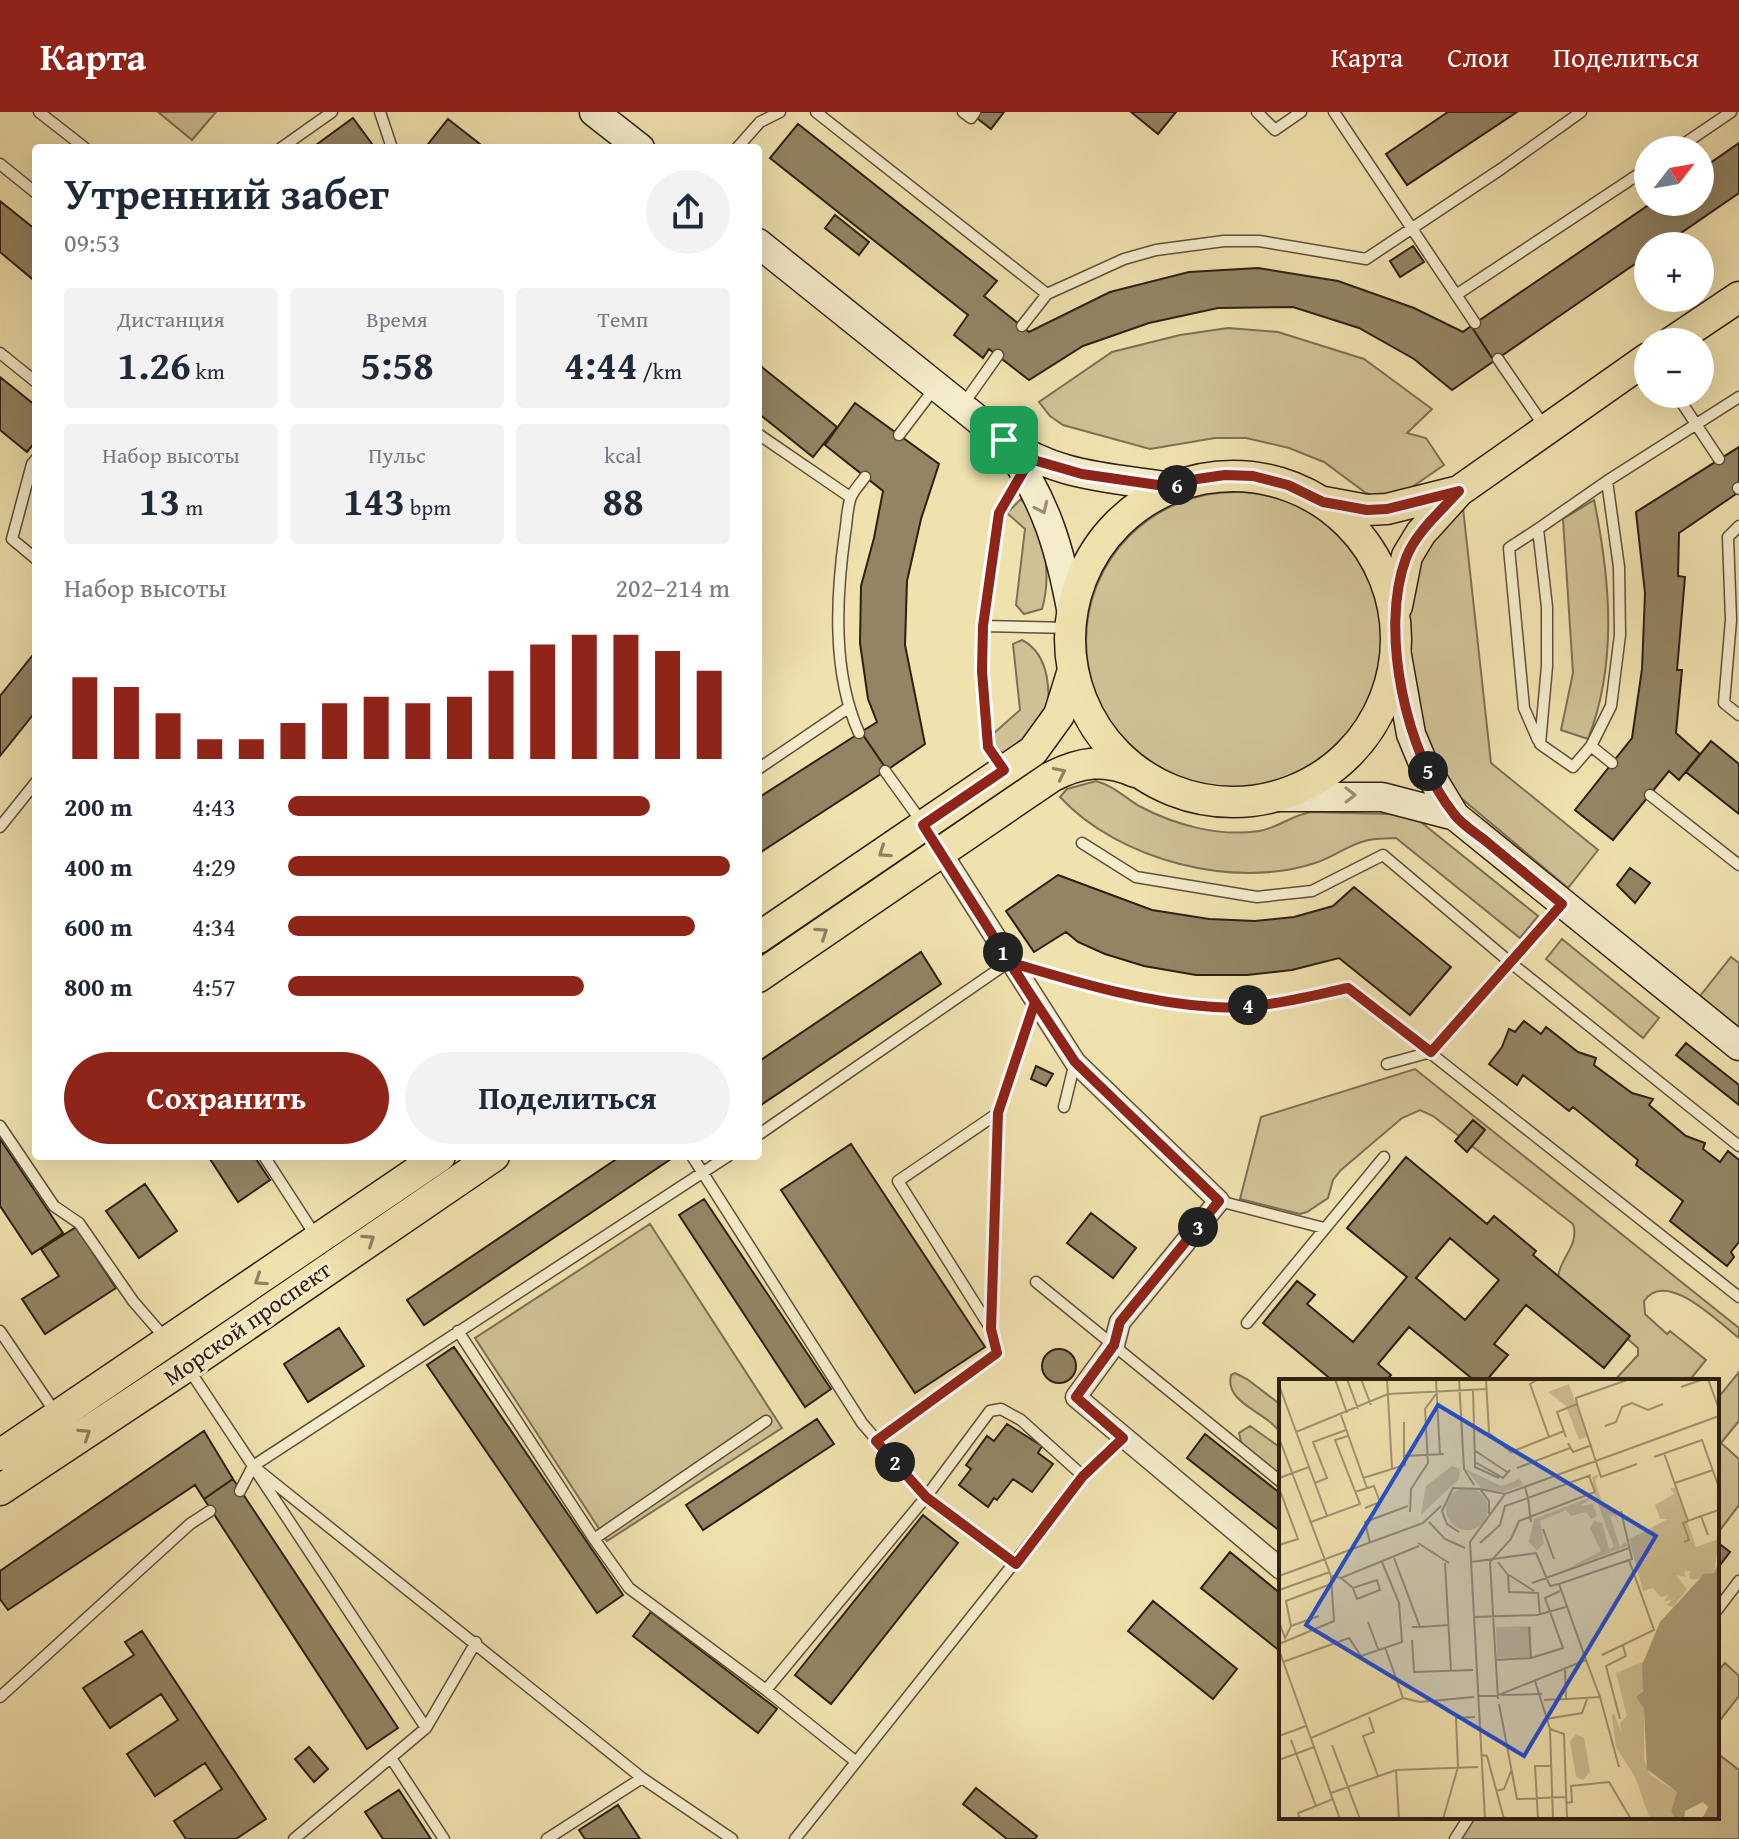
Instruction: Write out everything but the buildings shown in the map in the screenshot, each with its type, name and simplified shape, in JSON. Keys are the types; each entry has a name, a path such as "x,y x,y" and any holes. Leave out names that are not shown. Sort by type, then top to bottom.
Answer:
{"main road":[{"path":"1693,328 1739,297"},
{"path":"1395,616 1407,556 1421,533 1459,491 1634,368"},
{"path":"762,974 1051,777 1076,765 1105,762 1120,765 1151,780 1177,792 1212,801 1244,802 1272,797 1300,788 1325,774 1360,741 1374,722 1387,695 1396,650 1395,616 1390,592 1373,554 1347,523 1323,502 1288,485 1253,476 1225,475 1197,479 1172,487 1136,507 1108,534 1084,571 1071,621 1073,670 1083,702 1104,739 1124,760 1151,780"},
{"path":"1323,502 1367,510 1387,509 1459,491"},
{"path":"762,935 1039,744 1059,715 1073,670"},
{"path":"923,825 941,852"},
{"name":"Морской проспект","path":"0,1490 187,1366 435,1160"},
{"name":"Морской проспект","path":"0,1455 168,1342 487,1160"},
{"path":"168,1342 187,1366"}],"street":[{"path":"594,112 635,144"},
{"path":"762,246 961,407 1037,461 1060,469 1172,487"},
{"path":"1004,440 1024,470 1059,548 1071,621"},
{"path":"1396,650 1411,734 1423,763 1455,816 1739,1046"},
{"path":"1272,797 1382,797 1455,816"},
{"path":"941,852 1075,1062 1219,1201 1120,1322 1114,1345 1076,1397 1279,1567"}],"lane":[{"path":"39,112 80,144"},
{"path":"380,112 391,144"},
{"path":"741,144 760,122 780,112"},
{"path":"816,112 1047,294"},
{"path":"963,112 971,118 975,112"},
{"path":"1257,112 1275,130 1301,112"},
{"path":"1334,112 1475,323"},
{"path":"1022,326 1047,294 1124,259 1167,248 1224,241 1259,241 1366,259 1581,112"},
{"path":"1696,136 1731,112"},
{"path":"286,144 323,114"},
{"path":"0,164 32,190"},
{"path":"1456,295 1634,177"},
{"path":"0,353 32,379"},
{"path":"961,407 998,355"},
{"path":"1498,359 1547,431"},
{"path":"899,435 936,386"},
{"path":"1607,481 1619,567 1620,635 1611,706 1591,746 1573,767 1540,744 1524,708 1509,548 1607,481 1739,397"},
{"path":"1685,408 1719,459"},
{"path":"762,437 850,497"},
{"path":"32,464 12,539 32,556"},
{"path":"1004,770 988,747 982,671 983,626 999,513 1024,470"},
{"path":"859,733 848,708 840,665 840,610 850,497 865,477"},
{"path":"1739,526 1728,537 1731,620 1724,703 1739,715"},
{"path":"1538,529 1547,607 1547,666 1540,744"},
{"path":"983,626 1071,621"},
{"path":"762,766 848,708"},
{"path":"1591,746 1612,763"},
{"path":"885,771 923,825"},
{"path":"0,827 32,787"},
{"path":"1650,795 1739,865"},
{"path":"1082,843 1136,877 1257,897 1312,891 1383,855 1511,963 1739,1146"},
{"path":"1387,1064 1431,1052 1562,904"},
{"path":"762,1132 1009,962 1083,985 1155,1000 1216,1008 1271,1003 1348,988 1739,1297"},
{"path":"876,1441 997,1353 991,1329 998,1113 1035,1002"},
{"path":"1064,1107 1075,1062"},
{"path":"991,1329 898,1181 998,1113"},
{"path":"0,1126 54,1206 79,1223 133,1301 168,1342"},
{"path":"1247,1323 1384,1157"},
{"path":"267,1160 326,1252"},
{"path":"695,1160 876,1441 926,1497 1016,1564"},
{"path":"240,1491 253,1466 722,1160"},
{"path":"1219,1201 1324,1228"},
{"path":"1036,1282 1279,1480"},
{"path":"0,1331 58,1416"},
{"path":"458,1331 629,1588 855,1761"},
{"path":"187,1366 426,1728"},
{"path":"766,1690 926,1497 990,1411 1001,1409 1021,1420 1083,1476"},
{"path":"594,1539 766,1421"},
{"path":"795,1839 1083,1476 1123,1438"},
{"path":"253,1466 642,1778 732,1839"},
{"path":"0,1697 190,1524 210,1511"},
{"path":"1719,1607 1739,1581"},
{"path":"294,1839 426,1728 476,1642"},
{"path":"391,1758 444,1839"},
{"path":"547,1839 642,1778"},
{"path":"1455,1839 1468,1819"}],"shaded area":[{"path":"158,112 216,112 192,140"},
{"path":"1228,328 1278,332 1364,359 1432,409 1407,433 1426,438 1444,465 1409,489 1382,498 1366,493 1324,462 1289,448 1246,438 1215,438 1150,449 1063,425 1050,416 1039,402 1112,352 1180,335"},
{"path":"1220,492 1250,492 1278,498 1305,509 1341,535 1359,558 1373,584 1382,612 1382,670 1373,698 1359,724 1341,747 1305,773 1278,784 1250,790 1220,790 1192,784 1165,773 1129,747 1120,736 1103,711 1092,684 1086,656 1086,626 1092,598 1103,571 1129,535 1140,526 1165,509 1192,498"},
{"path":"1021,499 1036,523 1046,566 1042,609 1024,614 1016,605 1025,529 1007,513"},
{"path":"1462,499 1491,763 1598,850 1568,888 1461,798 1433,758 1423,734 1407,655 1408,592 1429,538"},
{"path":"1594,500 1604,560 1608,620 1604,681 1588,739 1561,730 1573,673 1563,519"},
{"path":"1022,640 1039,655 1044,666 1048,689 1046,724 1003,753 996,749 992,741 994,733 1020,710 1013,644"},
{"path":"1096,781 1153,813 1213,831 1259,831 1311,812 1390,814 1417,819 1538,916 1520,938 1396,838 1365,841 1321,861 1283,870 1249,873 1214,871 1179,864 1113,838 1084,819 1060,797 1067,789"},
{"path":"1562,939 1659,1018 1643,1038 1546,959"},
{"path":"1731,957 1739,963 1739,1028 1700,996"},
{"path":"1415,1069 1739,1328 1739,1338 1706,1311 1678,1294 1654,1292 1644,1301 1645,1314 1667,1334 1670,1331 1706,1360 1691,1379 1616,1379 1638,1355 1638,1348 1558,1278 1574,1239 1573,1224 1433,1116 1420,1110 1402,1118 1341,1170 1333,1180 1328,1198 1300,1214 1240,1199 1261,1117"},
{"path":"650,1224 782,1428 607,1541 475,1338"},
{"path":"1739,1372 1739,1421 1721,1443 1739,1459 1739,1505 1719,1531 1719,1397"},
{"path":"1235,1373 1247,1379 1279,1403 1279,1431 1234,1393 1231,1375"},
{"path":"1250,1426 1279,1447 1279,1475 1242,1445 1239,1433"},
{"path":"1725,1663 1739,1676 1739,1696 1719,1721 1719,1670"},
{"path":"1719,1755 1739,1770 1739,1839 1460,1839 1473,1819 1719,1819"}],"route":[{"path":"1004,440 1024,470 999,513 993,541 983,626 982,671 988,747 1004,770 923,825 941,852 1009,962 1035,1002 998,1113 991,1329 997,1353 876,1441 926,1497 1016,1564 1083,1476 1123,1438 1076,1397 1114,1345 1120,1322 1219,1201 1075,1062 1009,962 1083,985 1155,1000 1216,1008 1271,1003 1348,988 1431,1052 1562,904 1455,816 1423,763 1411,734 1396,650 1395,616 1400,583 1407,556 1421,533 1459,491 1387,509 1367,510 1323,502 1288,485 1253,476 1225,475 1172,487 1082,474 1037,461 1004,440"}]}
